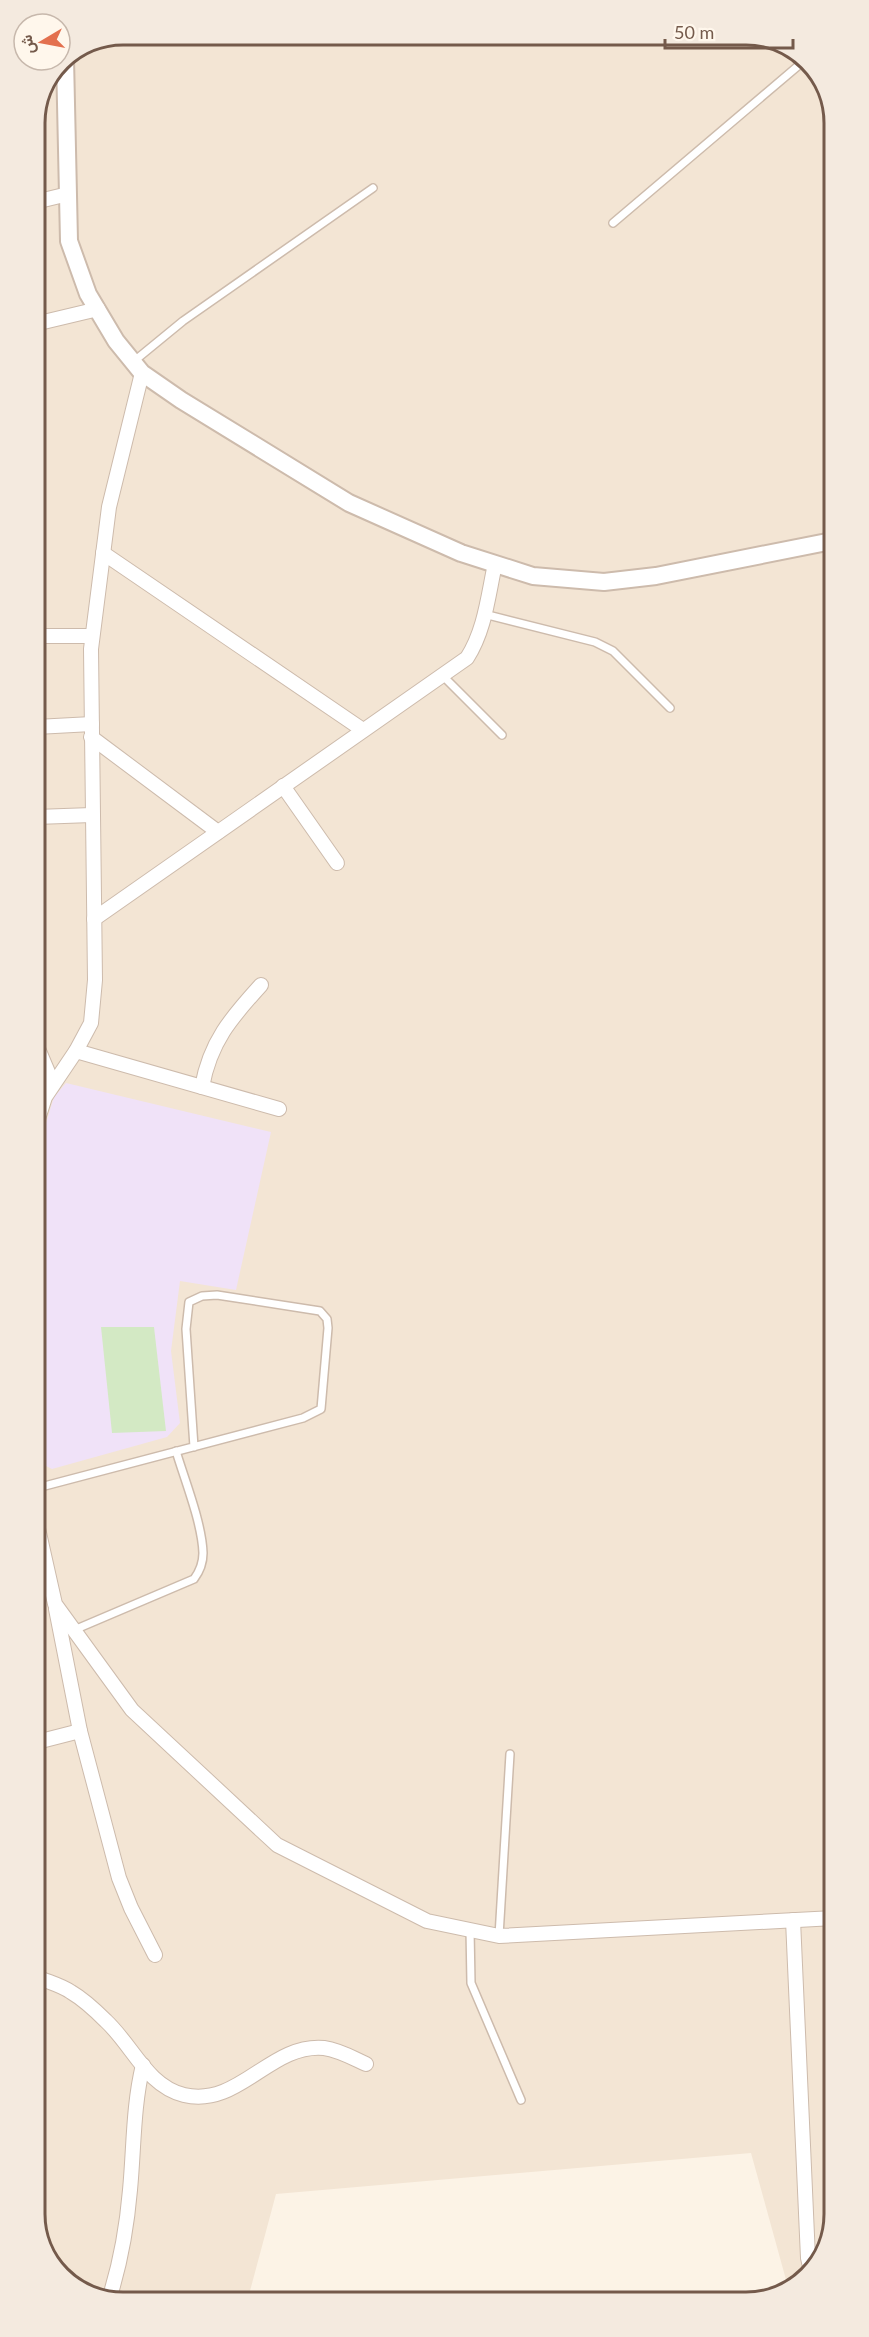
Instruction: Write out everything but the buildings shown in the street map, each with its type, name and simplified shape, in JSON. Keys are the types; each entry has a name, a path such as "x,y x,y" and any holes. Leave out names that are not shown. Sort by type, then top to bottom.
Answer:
{"street":[{"path":"65,72 69,241 88,294 116,341 137,368 349,503 461,554 533,576 604,582 666,574 824,543"},
{"path":"45,200 68,194"},
{"path":"45,322 98,309"},
{"path":"45,1097 76,1051 91,1023 95,980 92,636 109,507 137,368"},
{"path":"103,553 363,730"},
{"path":"94,919 467,658 475,644 484,614 495,564"},
{"path":"45,636 92,636"},
{"path":"45,727 92,730 218,832"},
{"path":"283,786 337,863"},
{"path":"45,817 92,815"},
{"path":"201,1087 206,1066 224,1029 261,985"},
{"path":"76,1051 279,1109"},
{"path":"45,1065 53,1084"},
{"path":"45,1560 80,1731 119,1878 131,1908 155,1955"},
{"path":"55,1604 132,1710 277,1845 427,1921 499,1936 824,1918"},
{"path":"45,1740 80,1731"},
{"path":"793,1920 809,2261"},
{"path":"45,1981 71,1992 98,2014 134,2052 150,2076 164,2087 184,2095 205,2097 223,2093 281,2057 320,2048 330,2049 366,2064"},
{"path":"111,2291 130,2193 136,2101 143,2065"}],"lane":[{"path":"613,224 799,66"},
{"path":"137,368 183,321 373,188"},
{"path":"484,614 595,642 613,651 670,708"},
{"path":"442,675 502,735"},
{"path":"45,1486 176,1451 194,1447 303,1418 321,1409 328,1328 327,1319 320,1311 217,1295 202,1296 189,1302 186,1329 194,1447"},
{"path":"74,1630 194,1579 200,1571 203,1554 198,1528 176,1451"},
{"path":"499,1936 510,1754"},
{"path":"470,1930 471,1983 521,2100"}],"shaded area":[{"path":"123,45 751,45 771,49 794,61 811,80 821,103 824,123 824,2214 820,2239 814,2253 797,2273 786,2281 751,2153 276,2194 250,2292 108,2291 75,2276 58,2257 48,2234 45,2214 45,118 53,88 61,75 64,72 72,72 72,64 98,49"},
{"path":"66,1083 271,1132 236,1290 180,1281 171,1351 180,1423 167,1437 52,1469 45,1466 45,1126 54,1097"}],"green space":[{"path":"101,1327 154,1327 166,1431 112,1433"}]}
